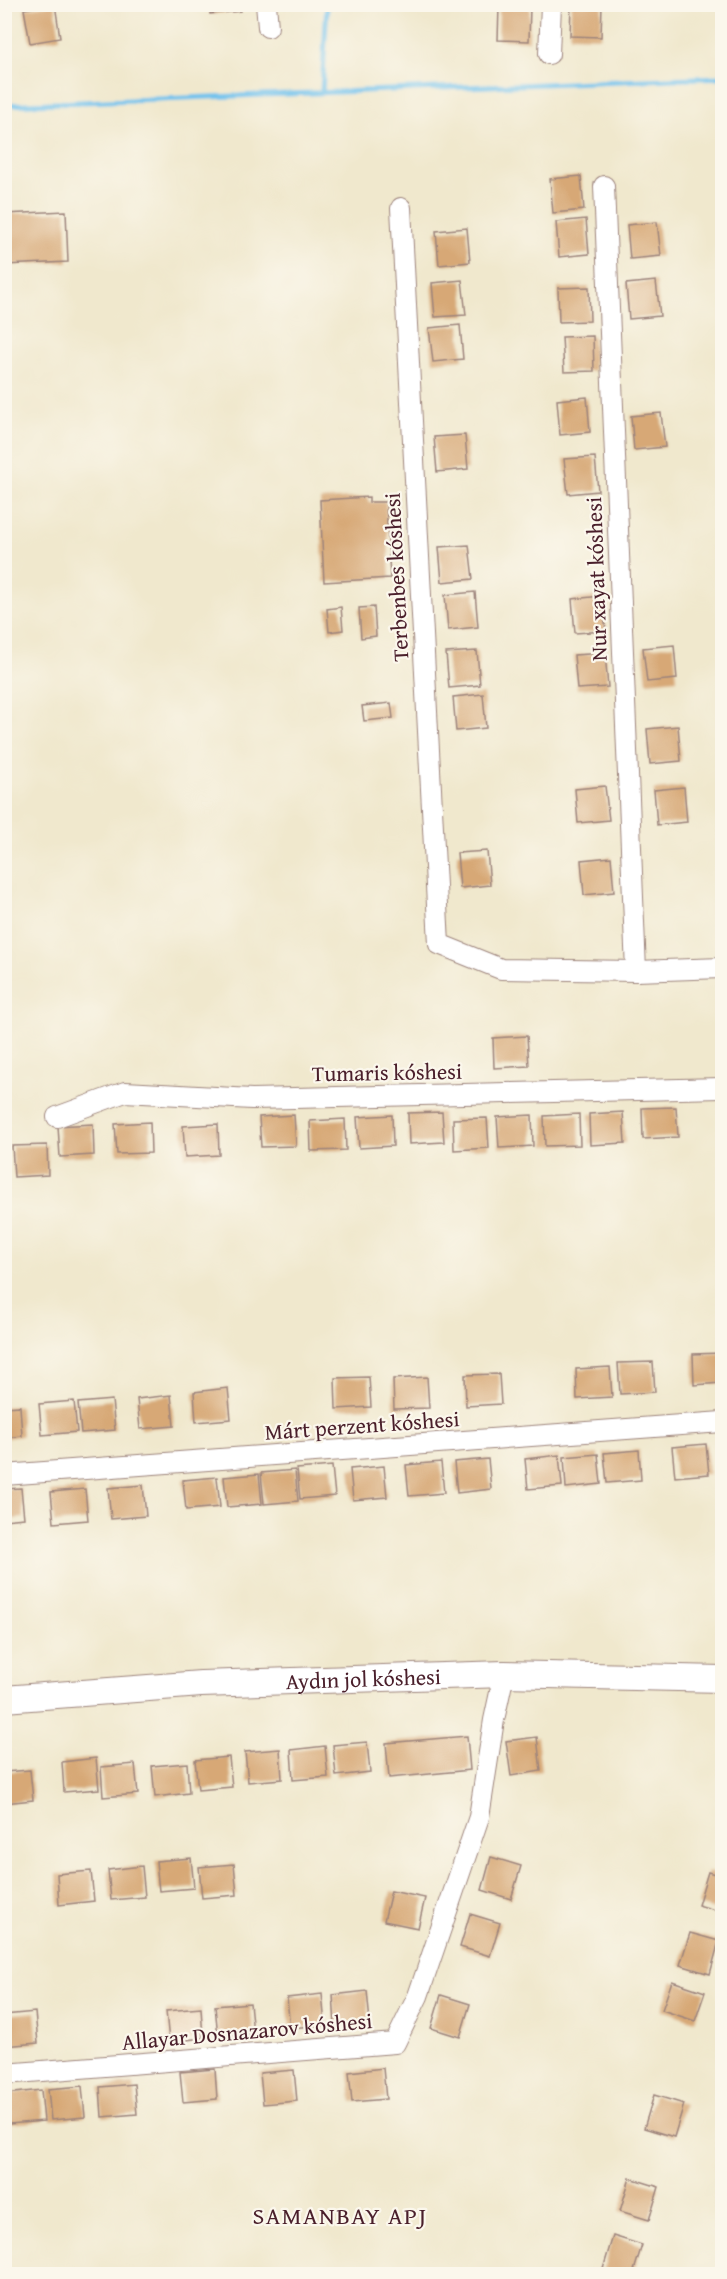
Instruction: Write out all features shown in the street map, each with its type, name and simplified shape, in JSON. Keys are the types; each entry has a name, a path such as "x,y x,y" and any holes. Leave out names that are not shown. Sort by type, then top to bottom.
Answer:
{"street":[{"path":"266,4 268,27"},
{"path":"549,54 551,4"},
{"name":"Nur xayat kóshesi","path":"604,186 636,970"},
{"name":"Terbenbes kóshesi","path":"401,208 439,944 501,969 636,970"},
{"path":"636,970 723,968"},
{"name":"Tumaris kóshesi","path":"57,1117 125,1092 252,1099 723,1088"},
{"name":"Márt perzent kóshesi","path":"4,1475 723,1422"},
{"name":"Aydın jol kóshesi","path":"4,1699 201,1684 504,1674 723,1679"},
{"name":"Allayar Dosnazarov kóshesi","path":"4,2074 395,2043 418,1996 479,1817 494,1720 504,1674"}],"building":[{"path":"55,4 60,38 30,43 24,9"},
{"path":"209,4 240,4 241,11 210,14"},
{"path":"571,4 602,4 601,37 570,36"},
{"path":"499,6 530,7 529,41 498,40"},
{"path":"581,176 584,210 553,213 550,179"},
{"path":"66,211 68,262 4,265 4,214"},
{"path":"586,219 589,254 559,257 556,222"},
{"path":"657,222 661,256 630,259 627,225"},
{"path":"467,228 470,262 439,265 436,231"},
{"path":"462,280 466,315 435,317 432,283"},
{"path":"656,281 660,316 629,319 626,284"},
{"path":"589,287 590,321 559,322 558,288"},
{"path":"460,325 463,359 433,362 429,328"},
{"path":"593,336 594,371 564,372 562,337"},
{"path":"587,397 590,432 560,435 557,400"},
{"path":"661,413 665,447 634,450 631,416"},
{"path":"465,435 468,469 437,472 434,437"},
{"path":"595,457 598,491 568,494 564,459"},
{"path":"369,497 369,502 386,502 390,578 324,582 320,500"},
{"path":"469,545 473,579 442,582 439,547"},
{"path":"475,592 478,627 448,630 445,595"},
{"path":"602,596 606,631 575,633 572,599"},
{"path":"341,607 343,630 329,632 327,609"},
{"path":"374,607 376,636 361,638 359,608"},
{"path":"674,645 677,679 647,682 643,648"},
{"path":"477,651 480,685 449,688 446,653"},
{"path":"605,653 608,687 577,689 574,655"},
{"path":"483,694 486,728 456,731 453,697"},
{"path":"391,703 393,718 364,721 362,706"},
{"path":"678,726 681,761 650,764 647,729"},
{"path":"605,786 609,820 578,823 575,789"},
{"path":"684,787 687,822 657,825 654,790"},
{"path":"487,851 490,885 460,888 457,853"},
{"path":"611,857 614,892 584,895 581,860"},
{"path":"527,1036 529,1066 494,1068 493,1038"},
{"path":"676,1107 678,1137 643,1139 642,1108"},
{"path":"442,1112 444,1142 409,1144 408,1113"},
{"path":"623,1112 625,1143 590,1145 589,1114"},
{"path":"579,1114 580,1145 545,1146 544,1116"},
{"path":"294,1115 296,1146 261,1147 259,1117"},
{"path":"392,1115 393,1146 359,1148 357,1117"},
{"path":"532,1115 533,1146 499,1148 497,1117"},
{"path":"487,1118 489,1148 454,1150 453,1119"},
{"path":"345,1119 346,1150 311,1151 310,1121"},
{"path":"150,1122 151,1153 117,1154 115,1124"},
{"path":"93,1124 94,1155 60,1157 58,1126"},
{"path":"218,1124 219,1155 185,1157 183,1126"},
{"path":"47,1145 48,1175 14,1177 12,1146"},
{"path":"722,1353 722,1383 694,1385 693,1354"},
{"path":"653,1362 655,1392 620,1394 618,1363"},
{"path":"610,1367 612,1397 577,1399 576,1369"},
{"path":"499,1374 501,1404 466,1406 465,1375"},
{"path":"369,1377 371,1407 336,1409 335,1378"},
{"path":"427,1377 429,1408 394,1409 393,1379"},
{"path":"228,1388 231,1419 196,1422 194,1392"},
{"path":"171,1395 174,1426 140,1429 137,1399"},
{"path":"112,1400 115,1430 81,1433 78,1403"},
{"path":"74,1401 77,1432 42,1435 39,1404"},
{"path":"20,1406 22,1436 4,1438 4,1407"},
{"path":"722,1438 722,1471 721,1471 718,1439"},
{"path":"706,1444 709,1474 675,1477 672,1447"},
{"path":"639,1450 641,1480 607,1483 604,1453"},
{"path":"598,1454 601,1484 566,1488 564,1457"},
{"path":"559,1455 562,1486 528,1489 525,1459"},
{"path":"488,1459 491,1489 457,1493 454,1462"},
{"path":"441,1462 444,1493 409,1496 406,1465"},
{"path":"332,1466 335,1496 300,1499 297,1469"},
{"path":"384,1466 387,1497 353,1500 350,1469"},
{"path":"295,1470 298,1501 264,1504 261,1473"},
{"path":"259,1474 262,1504 227,1507 224,1477"},
{"path":"217,1477 220,1507 186,1510 183,1480"},
{"path":"143,1485 146,1516 111,1519 108,1488"},
{"path":"21,1488 24,1518 4,1520 4,1489"},
{"path":"85,1489 88,1520 54,1523 51,1492"},
{"path":"467,1736 470,1770 389,1778 386,1743"},
{"path":"537,1737 541,1771 511,1776 506,1741"},
{"path":"367,1742 370,1772 336,1776 333,1745"},
{"path":"325,1746 328,1777 293,1780 291,1750"},
{"path":"280,1749 282,1779 248,1782 245,1752"},
{"path":"229,1757 232,1787 198,1790 195,1760"},
{"path":"96,1758 99,1789 64,1792 62,1762"},
{"path":"187,1763 189,1793 155,1797 152,1766"},
{"path":"135,1764 138,1794 103,1797 101,1767"},
{"path":"30,1770 33,1800 4,1803 4,1772"},
{"path":"491,1857 521,1866 511,1899 482,1890"},
{"path":"191,1858 194,1888 159,1891 156,1861"},
{"path":"234,1864 237,1895 202,1898 199,1867"},
{"path":"142,1866 145,1897 111,1900 108,1870"},
{"path":"91,1871 94,1901 59,1905 57,1874"},
{"path":"708,1872 722,1876 722,1912 698,1905"},
{"path":"391,1891 425,1898 418,1928 384,1921"},
{"path":"470,1914 500,1923 490,1956 460,1947"},
{"path":"690,1933 719,1941 710,1974 680,1965"},
{"path":"672,1981 705,1992 695,2021 662,2010"},
{"path":"367,1991 370,2022 335,2025 333,1995"},
{"path":"322,1994 325,2025 290,2028 287,1998"},
{"path":"441,1995 470,2004 460,2037 431,2028"},
{"path":"250,2003 253,2033 218,2036 215,2006"},
{"path":"201,2008 203,2038 169,2042 166,2011"},
{"path":"35,2012 38,2043 4,2046 4,2015"},
{"path":"383,2068 386,2099 352,2102 349,2072"},
{"path":"215,2069 217,2099 183,2102 180,2072"},
{"path":"294,2070 297,2101 263,2104 260,2073"},
{"path":"134,2084 137,2114 102,2117 100,2087"},
{"path":"82,2086 85,2117 51,2120 48,2089"},
{"path":"41,2090 44,2121 9,2124 6,2094"},
{"path":"654,2095 684,2104 674,2137 644,2128"},
{"path":"630,2178 659,2187 649,2220 620,2211"},
{"path":"613,2236 642,2245 633,2274 621,2274 603,2269"}],"waterway":[{"path":"322,92 327,4"},
{"path":"4,105 722,77"}],"district":[{"name":"SAMANBAY APJ","path":"340,2215"}]}
